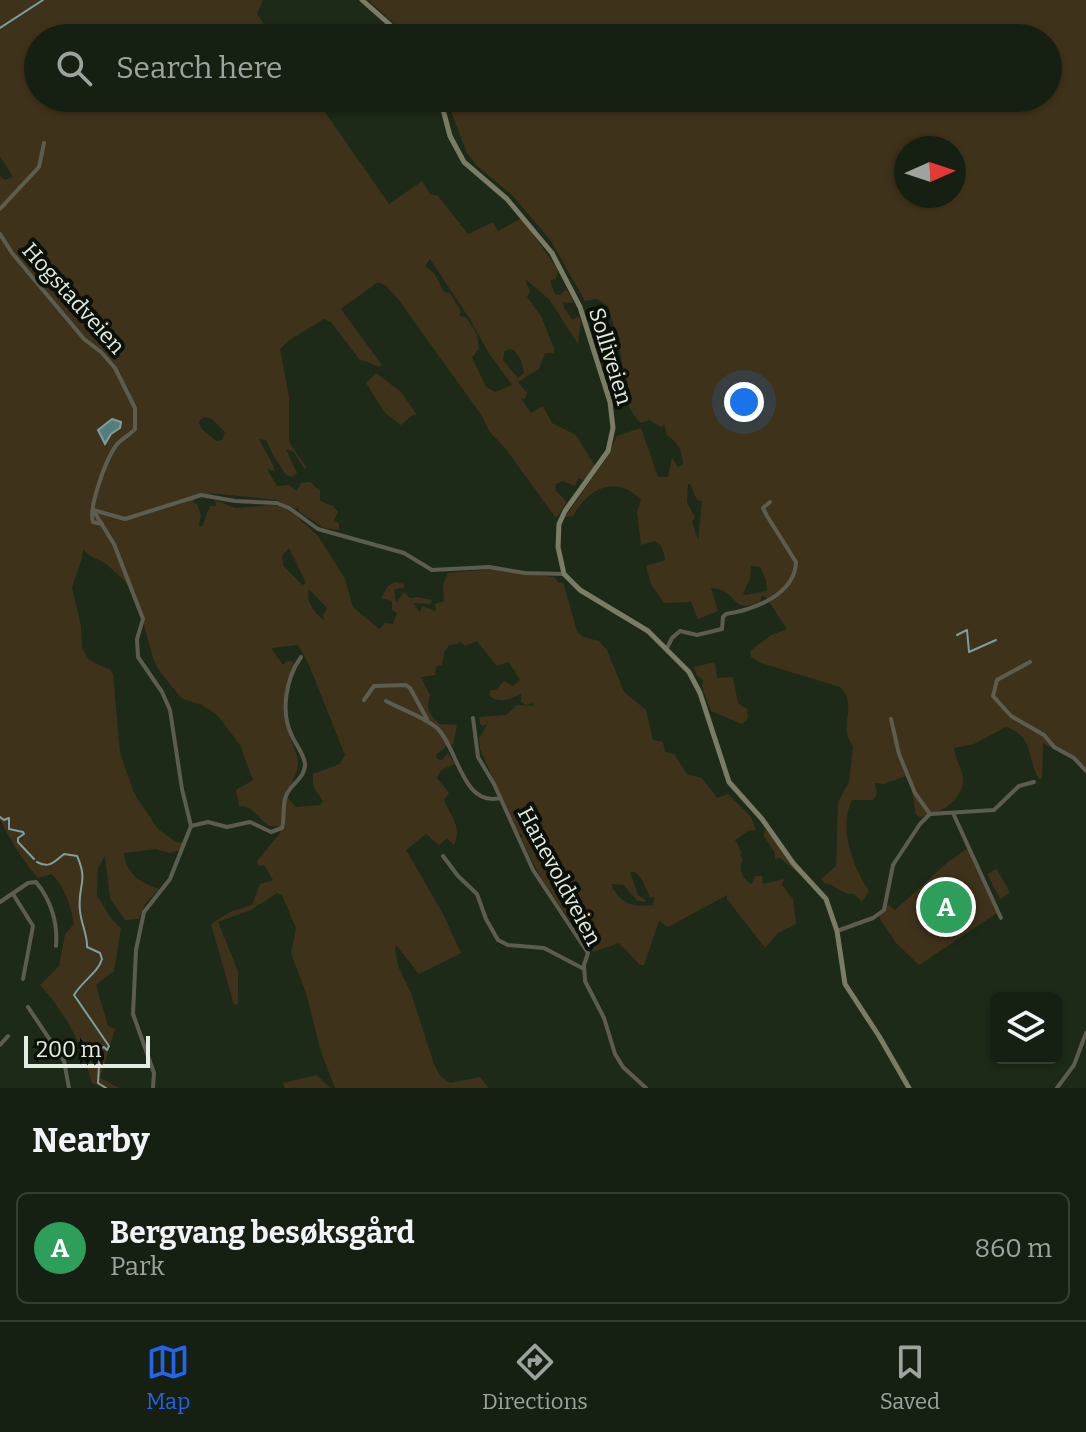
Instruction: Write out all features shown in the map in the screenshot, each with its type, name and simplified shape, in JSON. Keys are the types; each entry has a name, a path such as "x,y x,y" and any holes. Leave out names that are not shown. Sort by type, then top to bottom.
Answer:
{"street":[{"path":"362,0 389,24"},
{"name":"Solliveien","path":"444,112 450,136 464,162 507,199 552,253 580,307 610,402 613,428 608,451 559,524 558,547 564,574"},
{"path":"0,209 39,167 44,143"},
{"name":"Hogstadveien","path":"0,234 12,253 84,339 111,362 135,408 135,429 114,448 98,487 93,510"},
{"path":"93,510 119,518 131,518 201,495 277,503 318,529 404,553 432,570 489,567 525,573 564,574 580,590 648,631 667,648 697,685 729,782 762,819 793,863 819,889 837,931 845,984 909,1088"},
{"path":"667,648 680,631 697,635 722,629 726,614 759,606 783,589 796,570 796,562 763,508 770,502"},
{"path":"93,510 114,544 143,619 137,639 138,657 167,700 191,826 170,879 144,912 136,950 133,1014 154,1073 153,1088"},
{"path":"191,826 201,822 227,827 250,822 271,832 282,828 286,797 305,768 303,755 289,731 285,713 289,684 301,657"},
{"path":"1030,662 997,680 993,696 1011,716 1044,735 1054,747 1074,758 1086,771"},
{"name":"Hanevoldveien","path":"364,700 374,686 406,685 428,721 445,738 456,763 476,792 487,799 500,798"},
{"name":"Hanevoldveien","path":"386,701 428,721"},
{"name":"Hanevoldveien","path":"473,718 478,757 533,870 587,950 585,981 604,1018 615,1054 623,1067 646,1088"},
{"path":"891,719 899,754 915,793 930,814"},
{"path":"837,931 873,918 884,910 893,865 930,814 994,810 1019,786 1034,782"},
{"path":"953,813 1001,918"},
{"name":"Hanevoldveien","path":"443,856 477,894 498,940 508,945 544,948 584,969"},
{"path":"0,902 28,883 39,884 57,927 56,946"},
{"path":"13,894 33,926 23,979"},
{"path":"28,1007 64,1061 69,1088"},
{"path":"1057,1088 1074,1065 1086,1033"},
{"path":"0,1045 8,1036"}],"shaded area":[{"path":"0,0 263,0 257,14 264,24 24,24 24,112 325,112 389,204 422,181 430,194 438,196 468,234 493,222 498,231 522,218 558,270 556,278 550,281 555,294 560,295 566,289 573,300 572,303 563,302 564,308 572,319 579,317 581,321 578,344 549,299 525,279 530,292 527,297 541,316 554,353 545,353 539,369 518,382 527,393 525,399 521,398 531,413 543,406 552,423 576,435 595,466 584,480 578,478 575,486 563,481 556,484 555,490 567,502 556,518 506,449 489,431 482,416 398,299 378,282 341,309 382,365 380,367 359,359 331,322 324,319 280,349 289,397 289,442 305,470 294,452 286,449 297,473 292,477 286,475 266,440 259,439 274,467 274,471 267,469 277,486 289,485 297,491 301,483 310,482 320,491 320,501 333,506 338,512 334,520 339,523 339,530 324,528 298,511 299,507 295,509 277,500 198,494 171,502 208,497 194,500 193,503 197,504 201,515 199,525 202,527 210,506 216,506 215,500 235,508 275,505 285,508 318,536 345,579 353,607 379,629 385,623 393,624 397,613 392,610 392,601 381,598 388,586 395,582 404,584 404,588 394,589 396,603 404,592 410,598 432,600 430,604 413,603 420,612 422,606 436,611 435,604 444,601 443,584 448,573 493,569 554,577 559,583 563,582 577,631 583,637 599,641 607,650 624,692 646,710 653,740 663,742 665,752 674,754 687,774 702,778 717,798 728,794 751,817 756,830 748,831 735,840 742,853 742,874 752,884 755,876 762,876 763,884 784,879 782,885 793,899 796,924 778,933 765,948 727,895 668,927 659,921 644,965 640,965 619,943 593,952 543,883 480,749 479,738 488,723 480,724 479,717 506,715 517,705 533,706 533,703 526,705 521,702 521,694 501,700 490,696 490,690 496,690 504,681 513,686 520,680 509,662 497,666 477,641 465,646 460,642 449,645 442,665 436,667 435,675 421,677 430,695 428,707 433,717 440,724 457,725 453,745 444,741 447,746 436,755 437,759 442,760 448,753 455,764 441,770 437,778 449,793 444,800 455,822 456,838 454,845 447,838 439,845 426,834 406,850 443,914 461,953 419,974 396,945 395,949 398,966 411,993 440,1076 450,1083 480,1077 489,1088 335,1088 291,953 296,928 282,895 277,893 251,910 218,922 238,971 238,1004 234,1005 211,924 230,912 252,905 260,884 273,880 265,866 258,865 257,861 282,827 269,826 252,810 239,806 236,790 253,780 240,745 218,716 202,705 181,698 158,669 142,618 126,582 83,549 72,587 81,626 82,648 89,660 113,674 120,753 134,793 158,829 176,842 184,843 181,850 169,853 156,849 124,853 128,867 136,877 159,889 145,904 139,919 125,920 110,898 105,856 98,868 97,896 121,928 114,971 96,985 108,1026 115,1029 100,1078 119,1088 104,1088 92,1083 72,1031 59,1008 40,985 59,966 65,934 74,924 69,903 52,874 38,878 0,820 0,175 4,180 13,177 0,156","holes":["430,259 471,321 488,352 512,385 495,392 486,387 472,357 479,349 477,334 466,317 459,316 461,311 450,293 444,292 434,273 425,266","514,350 521,360 524,373 518,378 503,360 504,352","204,417 212,419 225,432 222,440 216,441 198,422","289,548 306,583 302,585 283,565 282,556","309,589 327,608 324,620 310,603","298,645 345,755 340,764 313,774 313,786 323,801 320,805 296,807 285,795 298,765 285,715 294,664 287,661 283,665 271,648","630,872 635,872 642,879 650,898 655,897 653,905 627,903 611,884 624,885 637,901 645,902 638,895"]},
{"path":"368,0 1086,0 1086,773 1078,761 1043,743 1042,779 1039,779 1026,742 1006,727 974,744 954,748 963,776 962,788 954,800 941,810 919,817 916,814 909,775 884,784 875,783 877,794 873,800 852,800 846,823 847,835 853,859 869,891 862,902 854,894 824,883 821,879 836,866 838,802 849,782 853,746 847,731 848,701 845,694 840,687 761,663 751,657 750,651 771,635 787,629 766,597 762,596 760,602 743,605 726,592 711,588 718,611 698,619 691,602 664,603 651,584 646,566 665,560 663,551 655,541 641,545 637,512 641,500 632,492 612,486 603,488 586,498 573,516 565,517 606,459 617,436 641,428 658,477 668,477 672,458 678,467 683,464 681,454 676,443 667,435 664,424 661,427 649,420 641,423 630,407 608,306 597,299 585,301 551,241 512,195 477,166 467,153 451,112 1062,112 1062,24 395,24","holes":["690,484 697,500 702,501 698,540 692,522 695,517 687,502","751,566 760,567 767,591 743,594"]},
{"path":"376,373 401,392 417,415 401,425 385,413 366,383"},
{"path":"715,662 717,678 733,677 738,703 747,709 748,718 742,724 711,711 702,687 703,680 697,676 694,667"},
{"path":"765,829 804,878 780,858 775,859 775,853 764,836"},
{"path":"968,848 997,913 919,965 896,943 879,917 888,905 895,910"},
{"path":"997,869 1010,893 1000,899 987,874"},
{"path":"317,1075 330,1088 285,1088 283,1083"}],"water":[{"path":"112,419 121,422 120,428 111,434 105,444 98,430"}],"waterway":[{"path":"0,28 43,0"},
{"path":"957,635 967,630 969,652 996,640"},
{"path":"0,817 4,820 9,818 9,829 23,832 18,842 34,859"},
{"path":"37,862 49,864 64,854 77,856 80,865 80,911 87,947 100,953 102,959 74,995 109,1046 107,1050 104,1047 100,1049 98,1083 106,1088"}],"place":[{"name":"Bergvang besøksgård","path":"946,907"}]}
